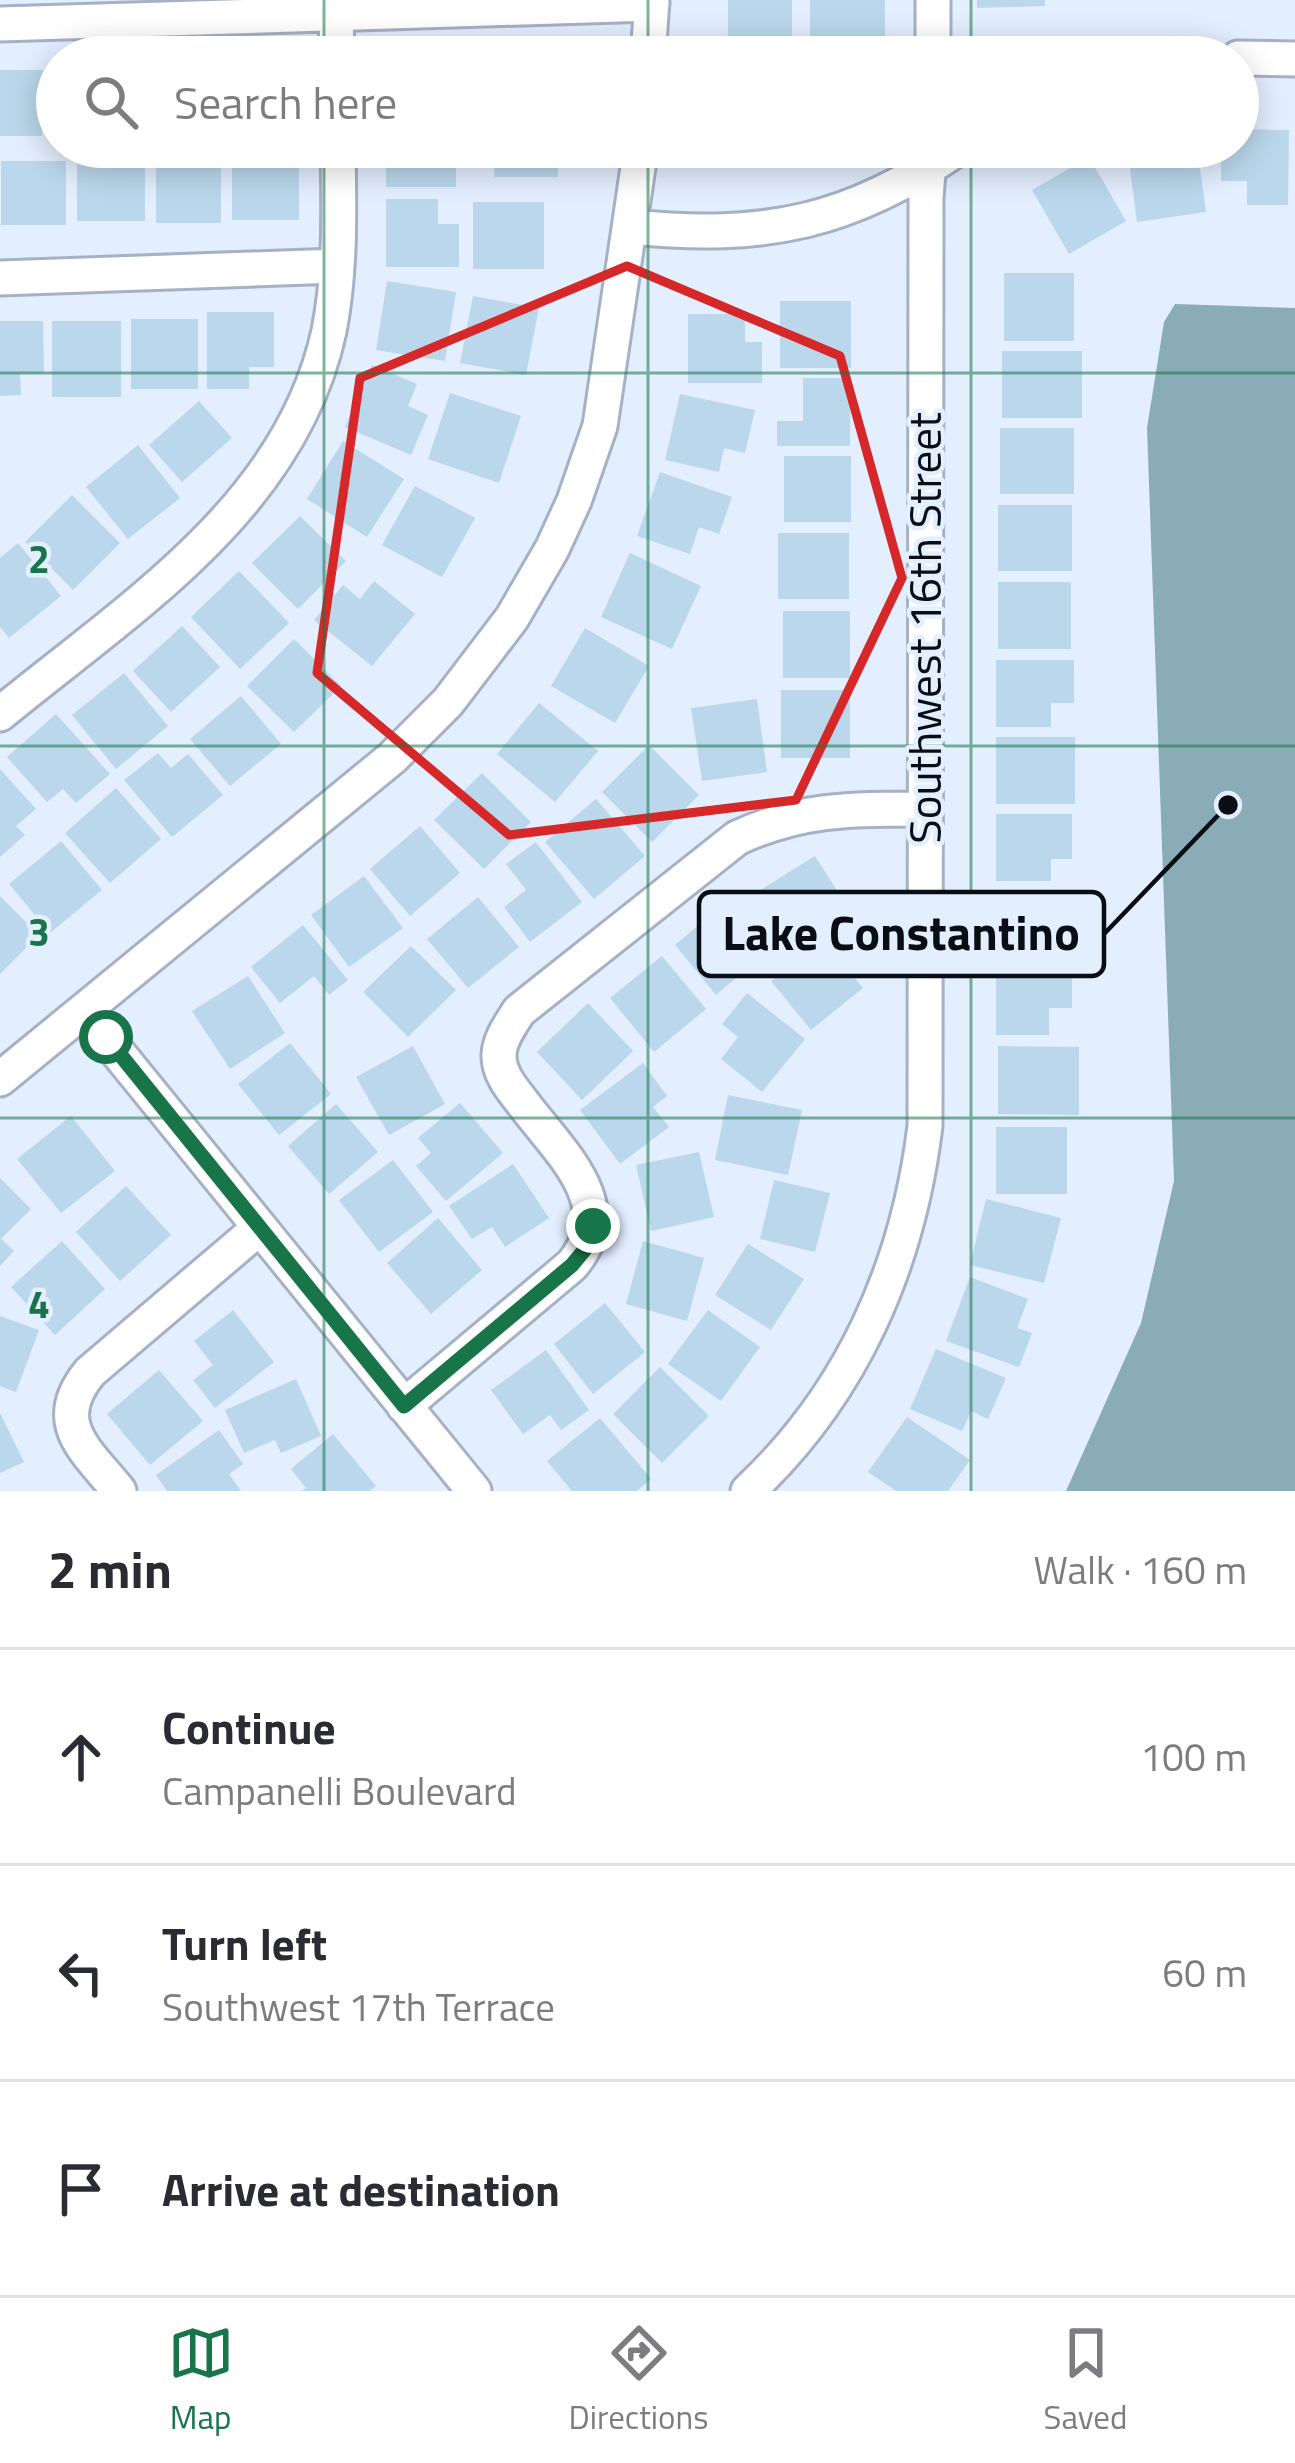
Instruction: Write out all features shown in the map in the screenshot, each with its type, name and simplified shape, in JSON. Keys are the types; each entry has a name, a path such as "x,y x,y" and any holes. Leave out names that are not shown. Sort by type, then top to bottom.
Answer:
{"street":[{"path":"933,0 933,36"},
{"path":"0,24 652,2 650,36"},
{"path":"336,13 337,36"},
{"path":"1259,58 1295,58"},
{"path":"0,714 192,556 270,469 314,383 329,330 337,266 338,168"},
{"path":"0,1079 392,758 448,702 512,618 552,549 600,425 639,168"},
{"path":"632,227 728,232 800,223 853,207 913,168"},
{"name":"Southwest 16th Street","path":"748,1491 819,1413 857,1352 903,1243 919,1173 925,1126 929,168"},
{"path":"0,278 337,266"},
{"path":"404,1406 572,1265 586,1248 593,1226 584,1184 504,1077 499,1053 519,1011 737,838 801,814 924,809"},
{"path":"84,1011 474,1491"},
{"path":"119,1491 73,1433 70,1411 76,1390 90,1372 258,1228"}],"highlighted area":[{"path":"627,266 840,356 902,578 796,800 509,835 317,673 360,378"}],"water":[{"path":"1175,304 1295,308 1295,1491 1066,1491 1141,1323 1174,1181 1147,428 1164,322"}],"building":[{"path":"728,0 792,0 792,36 728,36"},
{"path":"810,0 885,0 885,36 810,36"},
{"path":"977,0 1045,0 1045,6 977,8"},
{"path":"0,70 36,70 36,136 0,136"},
{"path":"1259,129 1289,130 1288,205 1247,205 1247,181 1221,181 1221,168 1259,168"},
{"path":"1,161 36,161 36,168 66,168 66,225 1,225"},
{"path":"77,168 145,168 145,221 77,221"},
{"path":"156,168 221,168 221,223 156,223"},
{"path":"232,168 299,168 299,220 232,220"},
{"path":"386,168 456,168 456,187 386,187"},
{"path":"494,168 558,168 558,177 494,177"},
{"path":"1070,168 1095,168 1126,221 1069,254 1032,190"},
{"path":"1130,168 1200,168 1206,212 1137,222"},
{"path":"386,199 438,199 438,224 459,224 459,267 386,267"},
{"path":"473,202 544,202 544,269 473,269"},
{"path":"1004,273 1074,273 1074,341 1004,341"},
{"path":"387,281 456,292 445,361 376,350"},
{"path":"473,296 539,308 526,375 460,363"},
{"path":"780,301 851,301 851,368 780,368"},
{"path":"207,312 274,312 274,367 249,367 249,389 207,389"},
{"path":"688,314 745,314 745,342 762,342 762,383 688,383"},
{"path":"131,319 198,319 198,389 131,389"},
{"path":"0,321 43,321 44,373 20,374 21,395 0,396"},
{"path":"52,321 121,321 121,397 52,397"},
{"path":"1002,351 1082,351 1082,418 1002,418"},
{"path":"372,365 417,384 408,406 428,415 411,455 345,427"},
{"path":"803,378 850,378 850,446 777,446 777,421 803,421"},
{"path":"450,393 521,416 499,483 428,459"},
{"path":"680,394 755,410 745,453 724,448 719,472 665,460"},
{"path":"199,401 232,438 182,482 149,445"},
{"path":"1000,428 1074,428 1074,494 1000,494"},
{"path":"343,441 404,479 367,537 307,499"},
{"path":"138,445 180,498 128,539 86,487"},
{"path":"784,456 851,456 851,522 784,522"},
{"path":"660,472 732,497 719,534 699,527 690,554 637,536"},
{"path":"415,486 475,518 442,577 382,545"},
{"path":"72,495 120,543 73,590 25,542"},
{"path":"998,505 1072,505 1072,571 998,571"},
{"path":"300,516 346,561 298,609 252,563"},
{"path":"778,533 849,533 849,599 778,599"},
{"path":"18,543 61,596 9,638 0,627 0,558"},
{"path":"630,553 701,586 672,649 601,617"},
{"path":"239,571 289,623 240,669 191,617"},
{"path":"374,581 415,614 372,666 314,620 343,585 360,599"},
{"path":"998,582 1071,582 1071,649 998,649"},
{"path":"783,611 850,611 850,678 783,678"},
{"path":"182,626 220,667 171,712 133,671"},
{"path":"585,628 649,666 615,723 551,686"},
{"path":"294,639 341,686 294,732 247,686"},
{"path":"996,660 1074,660 1074,703 1051,703 1051,727 996,727"},
{"path":"124,673 168,726 116,769 72,715"},
{"path":"781,690 850,690 850,758 781,758"},
{"path":"241,696 281,744 230,786 190,739"},
{"path":"757,699 767,772 702,781 691,708"},
{"path":"539,703 598,751 555,802 497,754"},
{"path":"56,714 110,774 76,803 63,789 47,802 7,757"},
{"path":"996,737 1075,737 1075,804 996,804"},
{"path":"649,745 699,795 652,842 602,792"},
{"path":"158,753 171,768 188,754 223,795 172,837 124,780"},
{"path":"0,769 36,809 16,826 25,835 0,857"},
{"path":"482,773 531,822 484,869 434,820"},
{"path":"116,788 161,839 110,883 65,833"},
{"path":"596,799 645,856 594,899 545,842"},
{"path":"996,814 1072,814 1072,859 1051,859 1051,881 996,881"},
{"path":"420,826 460,873 410,916 370,869"},
{"path":"61,841 102,890 50,933 9,884"},
{"path":"536,842 582,902 530,942 504,907 526,890 506,864"},
{"path":"815,856 847,906 789,943 757,892"},
{"path":"364,876 403,928 349,967 311,915"},
{"path":"997,890 1071,890 1071,958 997,958"},
{"path":"0,896 39,935 0,974"},
{"path":"478,897 519,947 468,988 427,939"},
{"path":"726,902 768,951 716,995 675,945"},
{"path":"303,925 348,980 329,995 314,976 280,1003 251,967"},
{"path":"822,939 863,988 811,1030 771,981"},
{"path":"411,946 456,990 408,1037 363,992"},
{"path":"662,956 706,1009 654,1052 610,998"},
{"path":"996,967 1072,967 1072,1008 1049,1008 1049,1035 996,1035"},
{"path":"248,976 285,1033 230,1069 192,1011"},
{"path":"747,993 805,1039 762,1092 721,1059 738,1037 722,1024"},
{"path":"588,1003 633,1051 582,1100 537,1052"},
{"path":"290,1043 331,1094 279,1135 238,1084"},
{"path":"413,1046 445,1104 389,1135 356,1077"},
{"path":"998,1046 1079,1047 1079,1115 998,1114"},
{"path":"643,1063 667,1096 653,1107 669,1127 620,1164 580,1110"},
{"path":"728,1095 802,1110 788,1175 715,1160"},
{"path":"460,1103 503,1153 446,1201 416,1166 431,1153 418,1138"},
{"path":"336,1104 378,1152 329,1194 288,1146"},
{"path":"71,1116 115,1171 61,1213 17,1159"},
{"path":"996,1127 1067,1127 1067,1194 996,1194"},
{"path":"699,1152 714,1217 651,1231 636,1165"},
{"path":"393,1160 433,1212 379,1252 339,1200"},
{"path":"513,1164 549,1218 505,1247 492,1227 472,1239 449,1206"},
{"path":"0,1178 31,1209 1,1239 14,1251 0,1266"},
{"path":"774,1180 830,1193 815,1252 760,1239"},
{"path":"126,1186 171,1235 120,1281 76,1232"},
{"path":"986,1199 1061,1218 1044,1283 970,1265"},
{"path":"438,1218 482,1270 431,1314 387,1263"},
{"path":"62,1241 105,1289 55,1335 11,1287"},
{"path":"643,1241 704,1258 687,1321 626,1304"},
{"path":"748,1244 804,1279 771,1330 715,1295"},
{"path":"970,1277 1028,1299 1017,1328 1032,1333 1019,1367 946,1341"},
{"path":"605,1303 645,1352 593,1394 554,1344"},
{"path":"233,1310 274,1362 215,1408 193,1380 213,1365 194,1341"},
{"path":"708,1310 760,1347 721,1401 668,1364"},
{"path":"0,1316 39,1330 16,1392 0,1386"},
{"path":"936,1349 1006,1378 988,1419 971,1411 962,1431 910,1409"},
{"path":"546,1350 589,1410 561,1430 550,1415 523,1434 491,1390"},
{"path":"660,1367 709,1416 662,1463 613,1414"},
{"path":"159,1370 203,1421 150,1465 107,1414"},
{"path":"296,1379 321,1436 281,1453 275,1440 244,1453 225,1410"},
{"path":"0,1413 24,1462 0,1473"},
{"path":"907,1417 970,1460 948,1491 896,1491 868,1472"},
{"path":"600,1418 651,1479 637,1491 572,1491 547,1461"},
{"path":"219,1430 243,1464 229,1474 241,1491 167,1491 156,1475"},
{"path":"333,1434 376,1486 370,1491 302,1491 306,1488 291,1469"}],"place":[{"name":"Lake Constantino","path":"1228,805"}],"route":[{"path":"106,1037 404,1406 572,1265 586,1248 593,1226"}]}
